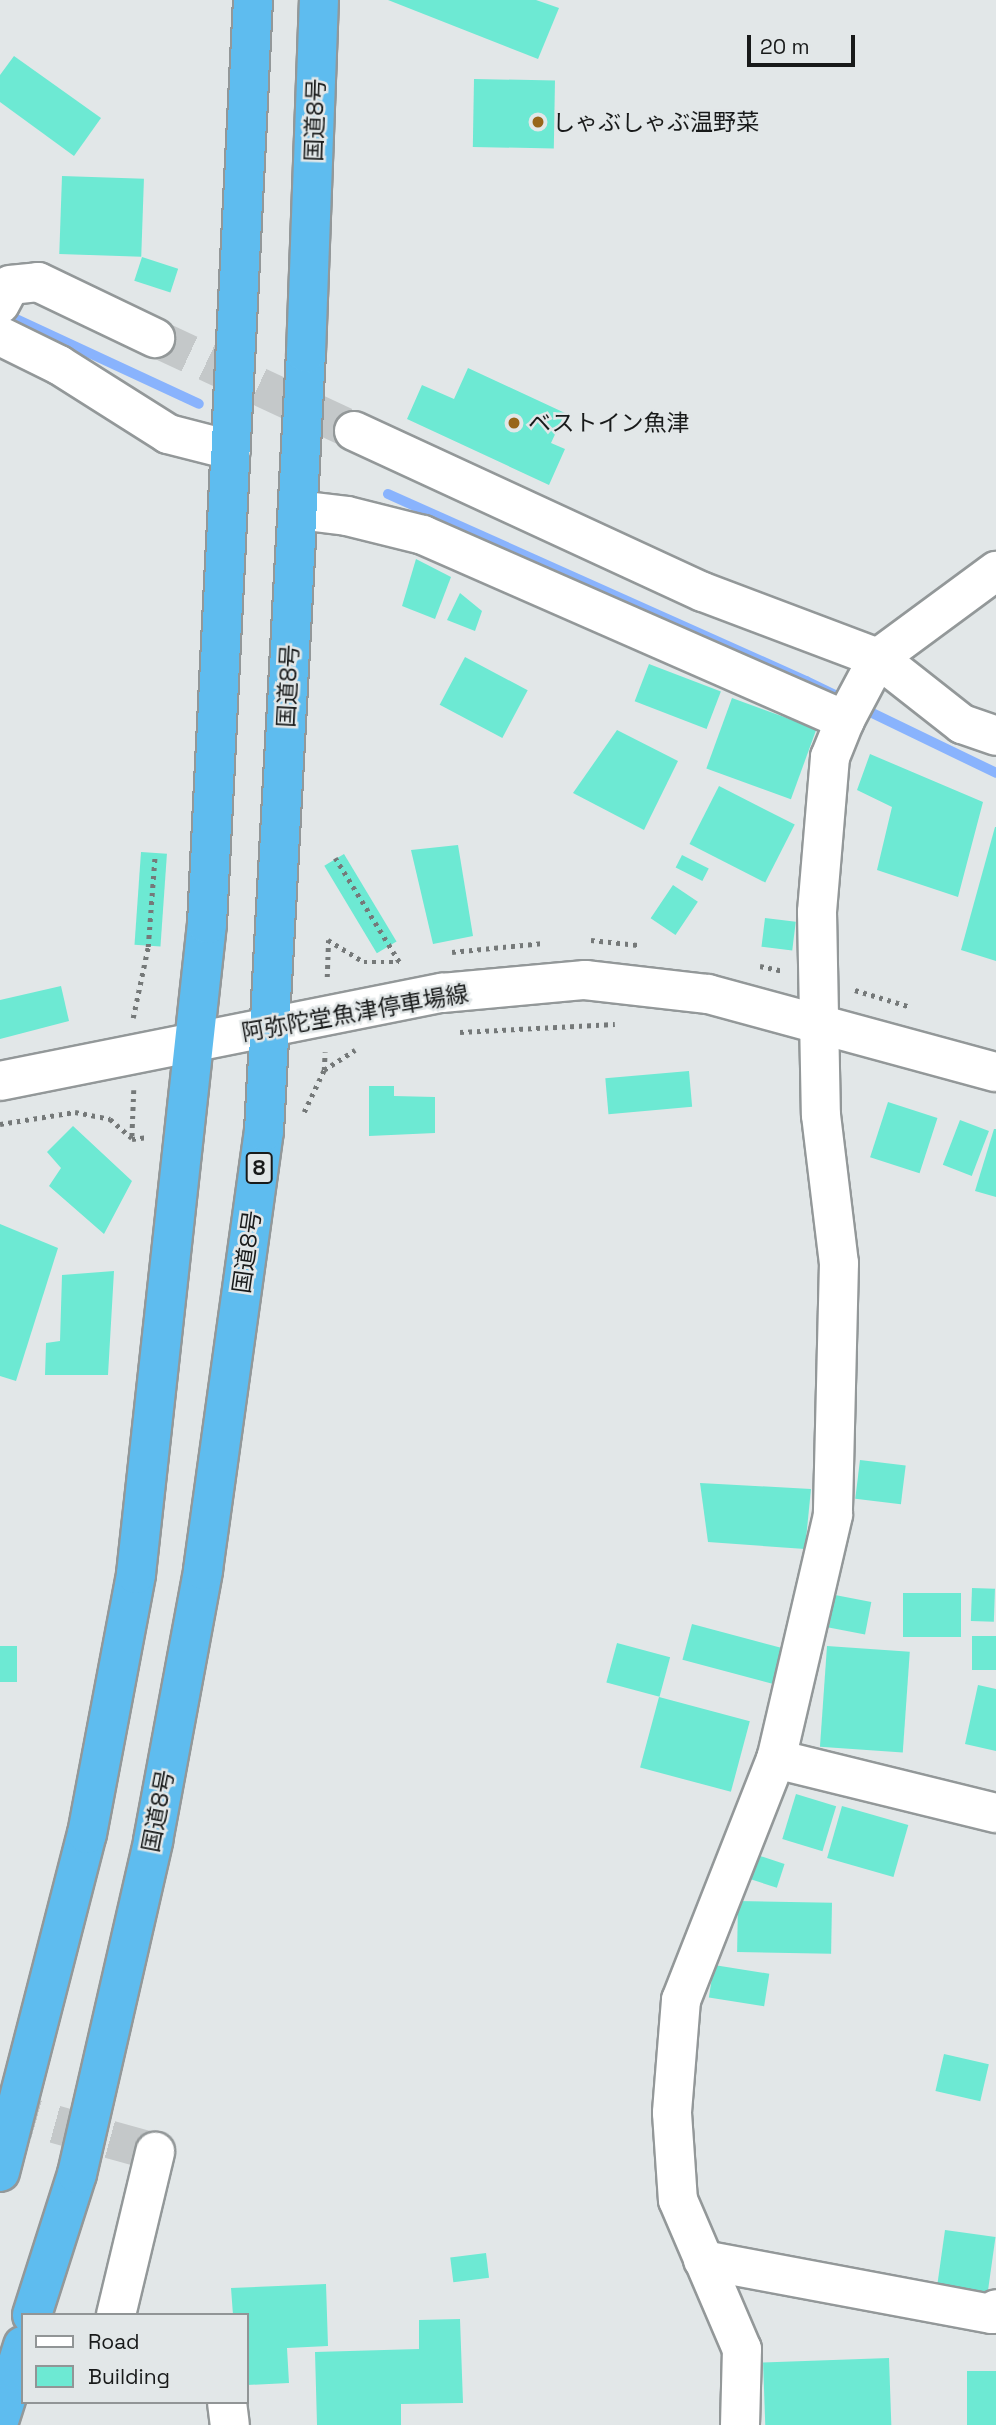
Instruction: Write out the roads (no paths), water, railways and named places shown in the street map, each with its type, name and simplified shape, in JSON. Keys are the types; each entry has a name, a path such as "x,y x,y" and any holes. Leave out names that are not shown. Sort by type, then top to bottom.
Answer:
{"highway":[{"path":"0,2172 87,1834 136,1574 207,924 253,0"},
{"name":"国道8号","path":"34,2313 77,2174 153,1841 196,1610 264,1131 272,1028 298,510 319,0"},
{"path":"0,2418 21,2352"}],"street":[{"path":"0,304 10,285 38,282 155,338"},
{"path":"0,336 60,365 168,434 231,450"},
{"path":"354,431 703,592 878,658 962,724 996,736"},
{"path":"298,510 347,516 423,535 845,720"},
{"path":"740,2425 742,2349 678,2200 672,2113 681,2000 776,1759 833,1516 839,1263 821,1115 822,1021 817,912 830,757 845,720 878,658 996,571"},
{"name":"阿弥陀堂魚津停車場線","path":"0,1081 442,993 585,980 708,993 822,1021 996,1072"},
{"path":"776,1759 996,1812"},
{"path":"116,2313 155,2152"},
{"path":"703,2260 992,2314 996,2309"},
{"path":"227,2404 230,2425"}],"waterway":[{"path":"1,312 199,404"},
{"path":"388,494 806,681 996,773"}],"tunnel":[{"path":"155,338 354,431"},
{"path":"0,2109 155,2152"}],"place":[{"name":"しゃぶしゃぶ温野菜","path":"538,122"},
{"name":"ベストイン魚津","path":"514,423"}]}
